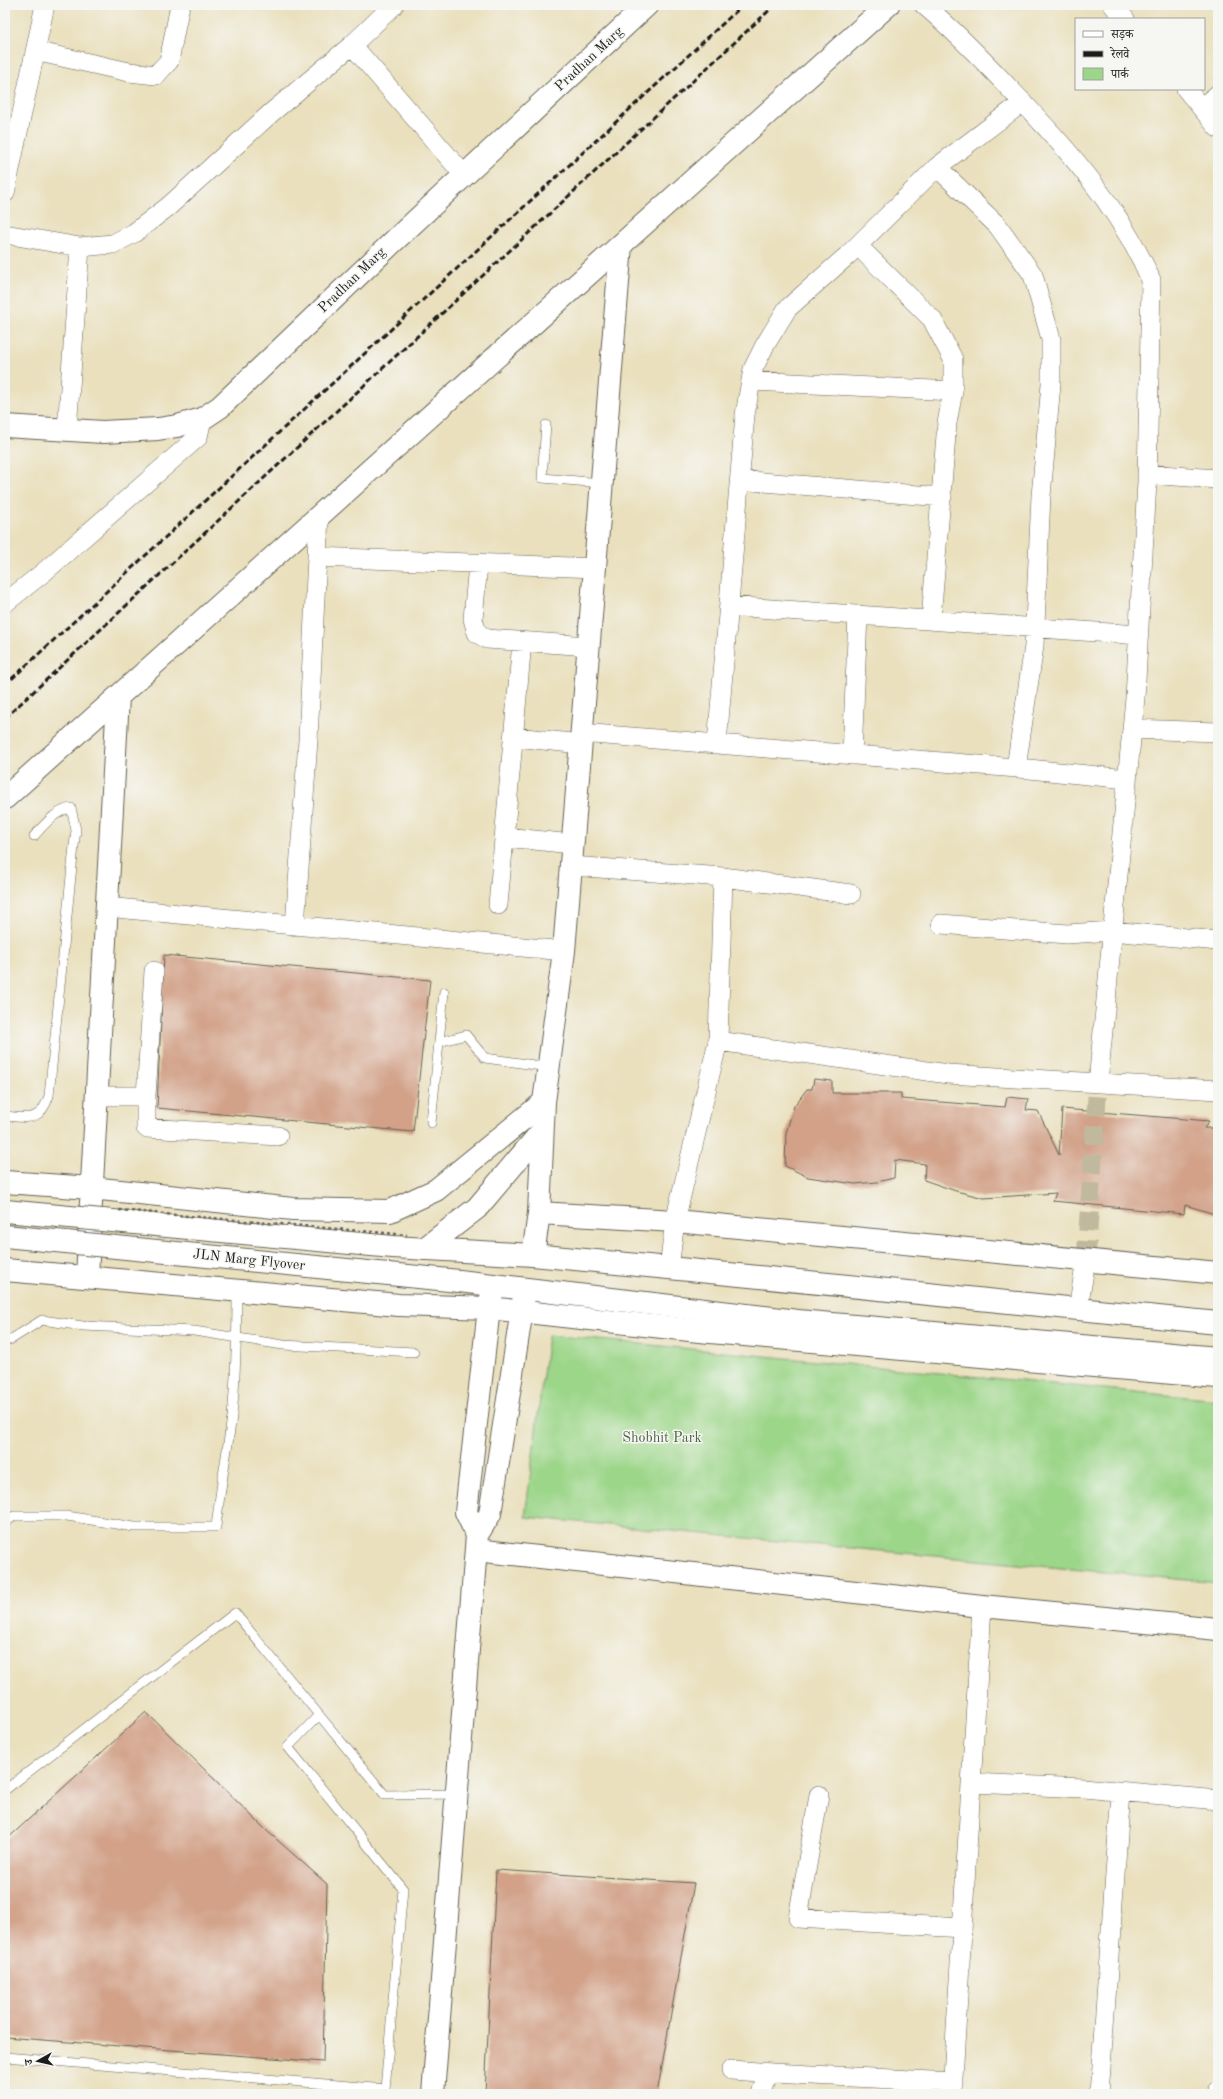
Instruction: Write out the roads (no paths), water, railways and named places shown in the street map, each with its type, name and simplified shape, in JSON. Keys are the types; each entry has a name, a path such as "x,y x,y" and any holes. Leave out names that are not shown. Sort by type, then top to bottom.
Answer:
{"street":[{"path":"5,193 45,5"},
{"path":"35,51 129,72 156,75 168,61 180,5"},
{"path":"5,234 80,247 113,244 146,224 169,206 271,113 352,45 394,5"},
{"name":"Pradhan Marg","path":"5,426 103,432 158,429 177,426 202,419 220,407 464,175 647,5"},
{"path":"5,798 888,5"},
{"path":"924,5 954,31 1023,102 1103,195 1137,250 1151,280 1147,474 1139,634 1132,729 1098,1083"},
{"path":"352,45 464,175"},
{"path":"1187,90 1218,128"},
{"path":"1202,107 1218,94"},
{"path":"717,744 745,415 753,369 765,345 787,309 858,246 938,167 1023,102"},
{"path":"938,167 998,226 1033,275 1050,340 1051,384 1041,496 1034,646 1016,768"},
{"path":"533,1255 538,1213 544,1102 564,951 621,245"},
{"path":"858,246 932,319 953,359 953,390 947,423 931,620"},
{"path":"67,430 80,247"},
{"path":"751,381 953,390"},
{"path":"5,603 44,572 198,437 202,419"},
{"path":"1147,474 1218,479"},
{"path":"740,480 866,493 942,498"},
{"path":"295,926 308,740 319,516"},
{"path":"317,557 595,568"},
{"path":"478,564 473,619 477,633 487,639 589,646"},
{"path":"729,606 1139,634"},
{"path":"852,755 858,615"},
{"path":"498,905 515,738 522,642"},
{"path":"87,1277 118,697"},
{"path":"1132,729 1218,732"},
{"path":"515,738 717,744 1016,768 1127,779"},
{"path":"505,837 572,844"},
{"path":"571,866 723,877 851,894"},
{"path":"669,1268 675,1221 718,1041 723,877"},
{"path":"106,907 564,951"},
{"path":"941,924 1067,934 1112,931 1218,941"},
{"path":"154,971 146,1096 146,1128 278,1136"},
{"path":"718,1041 948,1074 1218,1090"},
{"path":"96,1096 146,1096"},
{"path":"5,1182 91,1188 293,1209 390,1211 436,1190 544,1102"},
{"path":"424,1249 477,1208 542,1131"},
{"name":"JLN Marg Flyover","path":"5,1211 400,1241 424,1249 533,1255 1218,1323"},
{"path":"538,1213 675,1221 1218,1274"},
{"name":"JLN Marg Flyover","path":"5,1236 492,1284 798,1321 1218,1358"},
{"path":"1078,1309 1086,1260"},
{"path":"5,1270 399,1305 489,1308 699,1331 1218,1377"},
{"path":"477,1543 466,1512 492,1284"},
{"path":"433,2094 477,1543 490,1514 525,1288"},
{"path":"477,1543 982,1606 1218,1629"},
{"path":"731,2070 903,2087 953,2088 982,1606"},
{"path":"971,1783 1121,1792 1218,1800"},
{"path":"1099,2094 1121,1792"},
{"path":"819,1795 798,1918 962,1928"},
{"path":"761,2094 765,2080 772,2073"}],"lane":[{"path":"546,425 542,478 602,483"},
{"path":"5,1116 30,1118 37,1116 45,1109 49,1096 76,830 71,808 62,809 55,814 34,836"},
{"path":"431,1123 444,992"},
{"path":"439,1042 466,1035 485,1058 548,1067"},
{"path":"5,1524 14,1516 67,1516 134,1527 216,1527 222,1473 232,1415 237,1338 237,1291"},
{"path":"10,1340 42,1320 83,1326 194,1331 283,1345 414,1352"},
{"path":"5,1790 235,1613 385,1795 457,1794"},
{"path":"5,2057 385,2089 404,1889 288,1747 319,1715"}],"tunnel":[{"path":"1086,1260 1098,1083"}],"railway":[{"path":"5,685 743,5"},
{"path":"5,718 775,5"}],"park label":[{"name":"Shobhit Park","path":"662,1438"}]}
